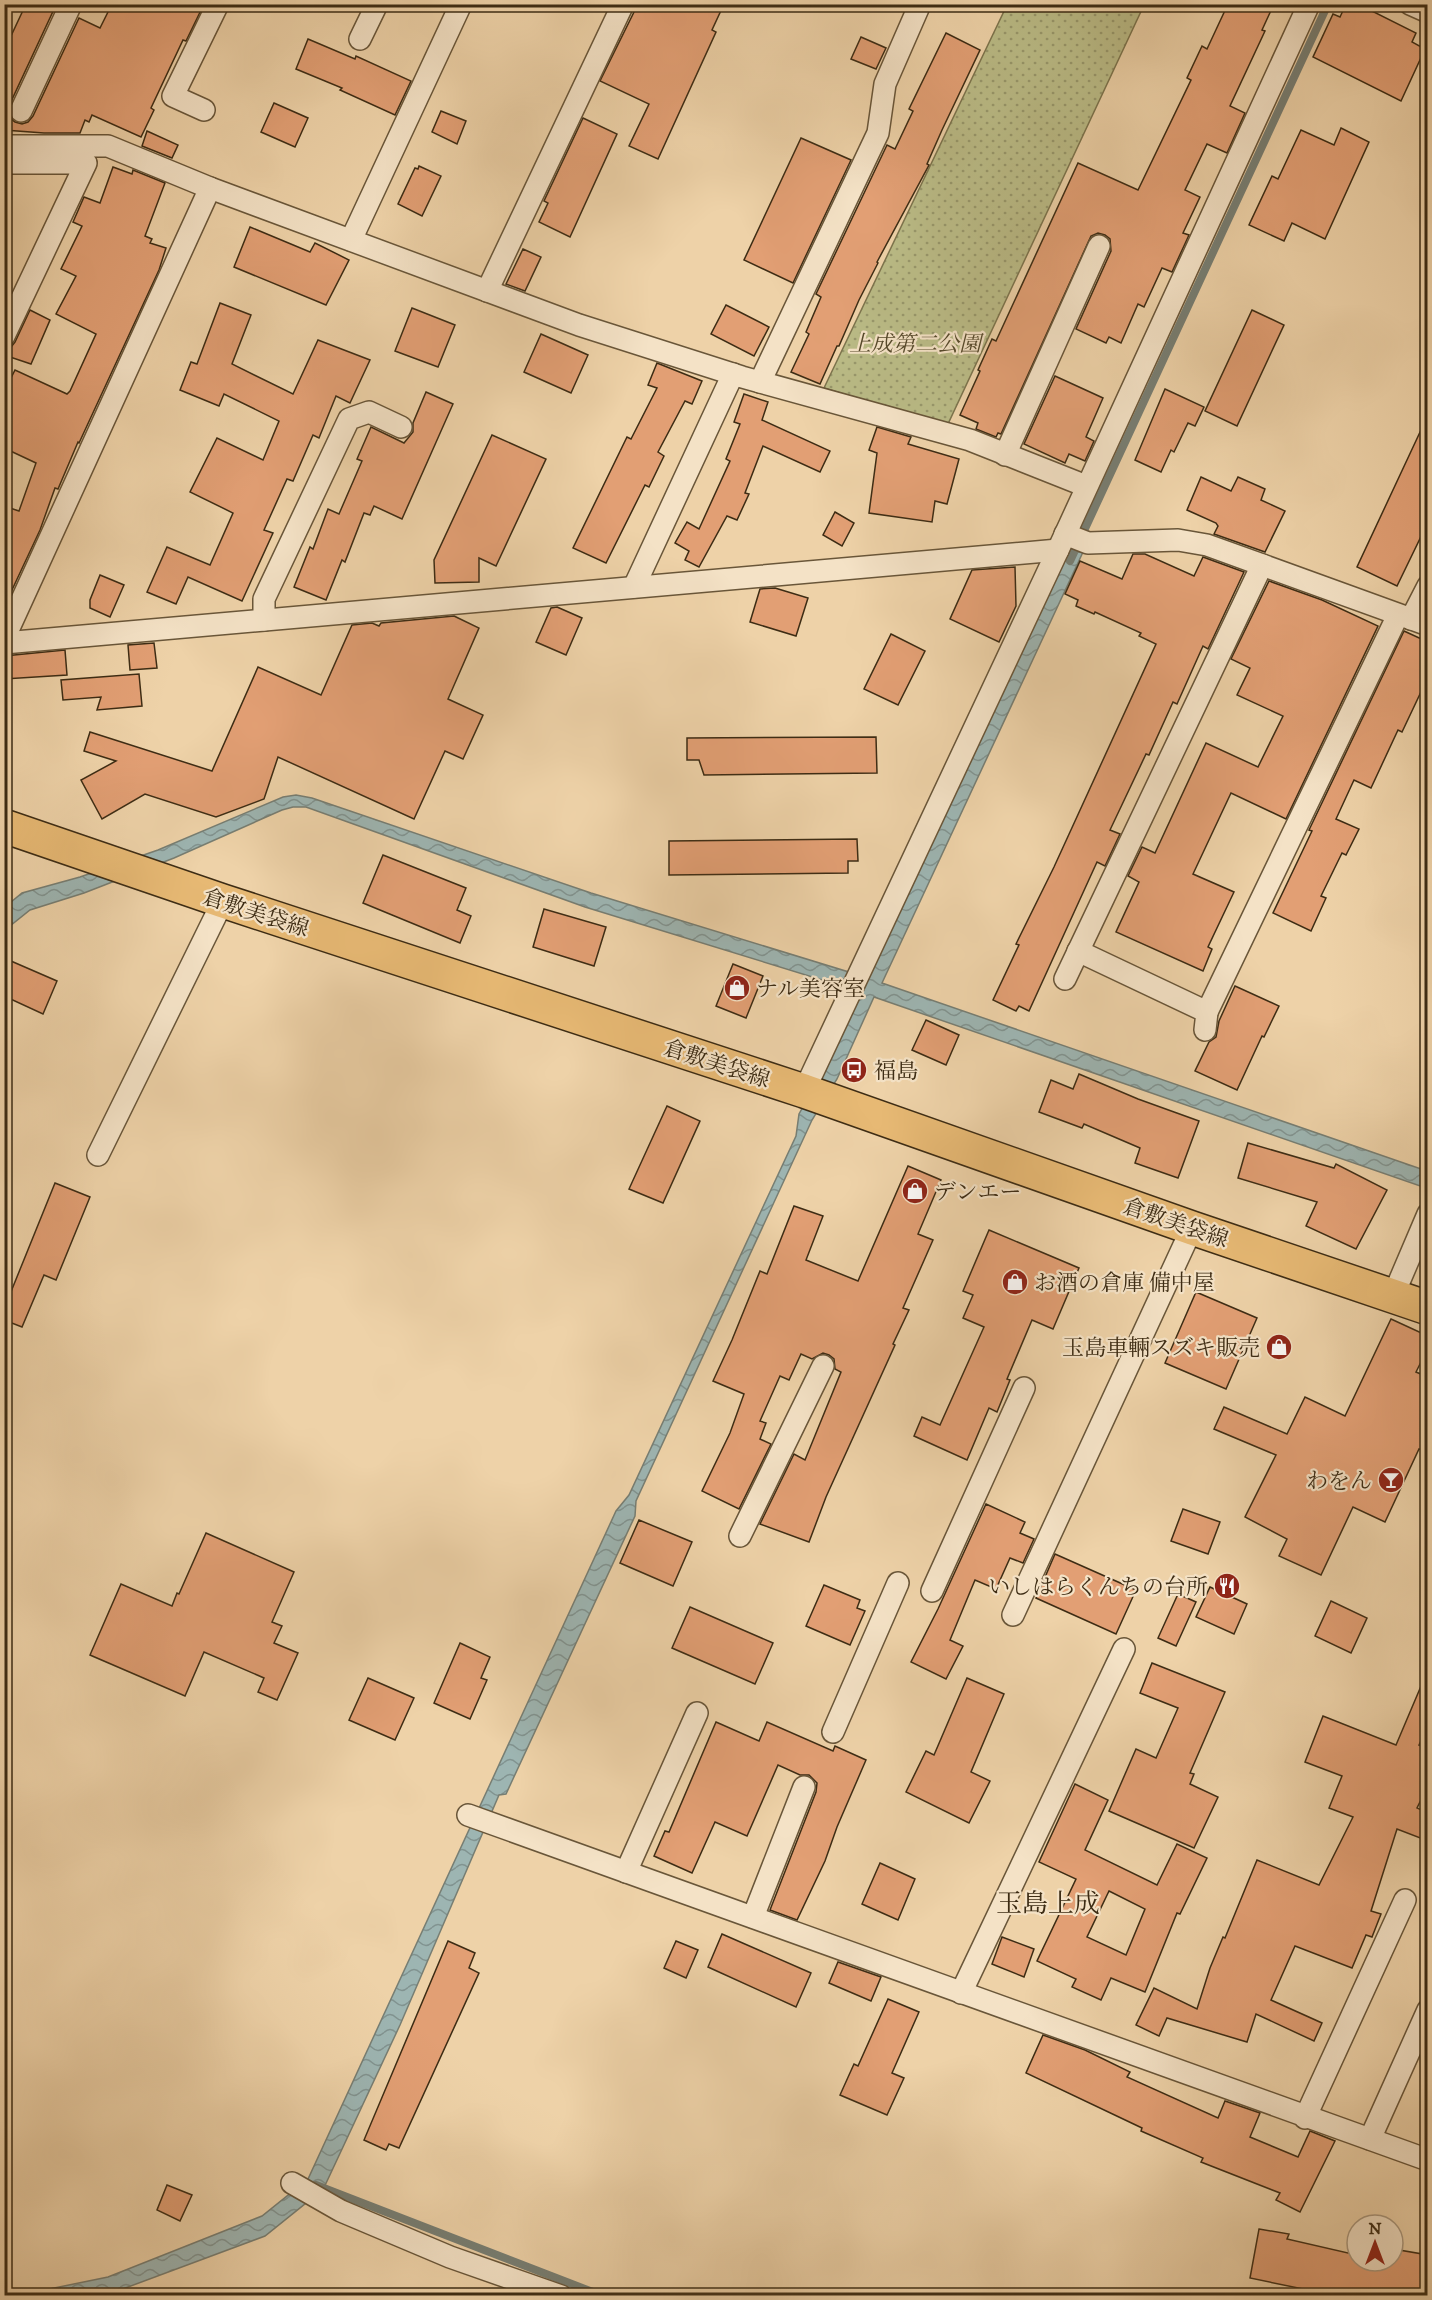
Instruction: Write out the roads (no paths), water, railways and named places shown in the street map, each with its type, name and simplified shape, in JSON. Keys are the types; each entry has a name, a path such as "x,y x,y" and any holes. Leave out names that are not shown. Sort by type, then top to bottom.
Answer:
{"main road":[{"name":"倉敷美袋線","path":"4,826 223,901 804,1091 1192,1228 1428,1308"}],"street":[{"path":"21,111 71,4"},
{"path":"204,110 173,96 218,4"},
{"path":"360,39 377,4"},
{"path":"351,240 461,4"},
{"path":"487,291 623,4"},
{"path":"760,382 878,133 885,84 920,4"},
{"path":"804,1091 860,968 1071,541 1086,486 1309,4"},
{"path":"1410,4 1428,12"},
{"path":"4,146 108,146 210,188 579,325 760,382 970,440 1086,486"},
{"path":"4,163 86,163 4,336"},
{"path":"210,188 4,641 634,587 1071,541 1178,540 1207,545 1412,620"},
{"path":"1005,455 1099,246"},
{"path":"634,587 733,374"},
{"path":"264,620 264,599 349,419 369,412 401,427"},
{"path":"1065,979 1262,565"},
{"path":"1078,951 1206,1021 1428,586"},
{"path":"98,1155 223,901"},
{"path":"1393,1296 1428,1214"},
{"path":"1013,1615 1192,1228"},
{"path":"740,1536 823,1366"},
{"path":"932,1591 1024,1388"},
{"path":"833,1732 898,1583"},
{"path":"961,1993 1124,1649"},
{"path":"626,1872 697,1713"},
{"path":"753,1917 804,1787"},
{"path":"468,1815 1305,2118 1428,2160"},
{"path":"1305,2118 1405,1899"},
{"path":"1370,2139 1428,2010"},
{"path":"293,2183 341,2211 450,2257 561,2295"}],"water":[{"path":"1066,552 1083,552 882,983 1427,1171 1426,1188 874,997 837,1079 812,1120 636,1501 635,1516 506,1794 499,1795 400,2025 321,2194 310,2200 265,2236 120,2290 100,2295 20,2295 108,2277 262,2216 308,2179 616,1511 629,1495 796,1136 799,1114 822,1073 845,987 585,907 306,807 282,810 174,858 84,893 30,910 5,930 5,907 22,893 80,877 158,850 283,797 296,795 312,798 591,893 849,972"}],"waterway":[{"path":"1070,561 1328,4"},
{"path":"316,2185 603,2296"}],"place":[{"name":"ナル美容室","path":"737,988"},
{"name":"福島","path":"854,1070"},
{"name":"デンエー","path":"915,1191"},
{"name":"お酒の倉庫 備中屋","path":"1015,1282"},
{"name":"玉島車輛スズキ販売","path":"1279,1347"},
{"name":"わをん","path":"1391,1480"},
{"name":"いしはらくんちの台所","path":"1227,1586"}],"district":[{"name":"玉島上成","path":"1048,1903"}],"park label":[{"name":"上成第二公園","path":"915,343"}]}
